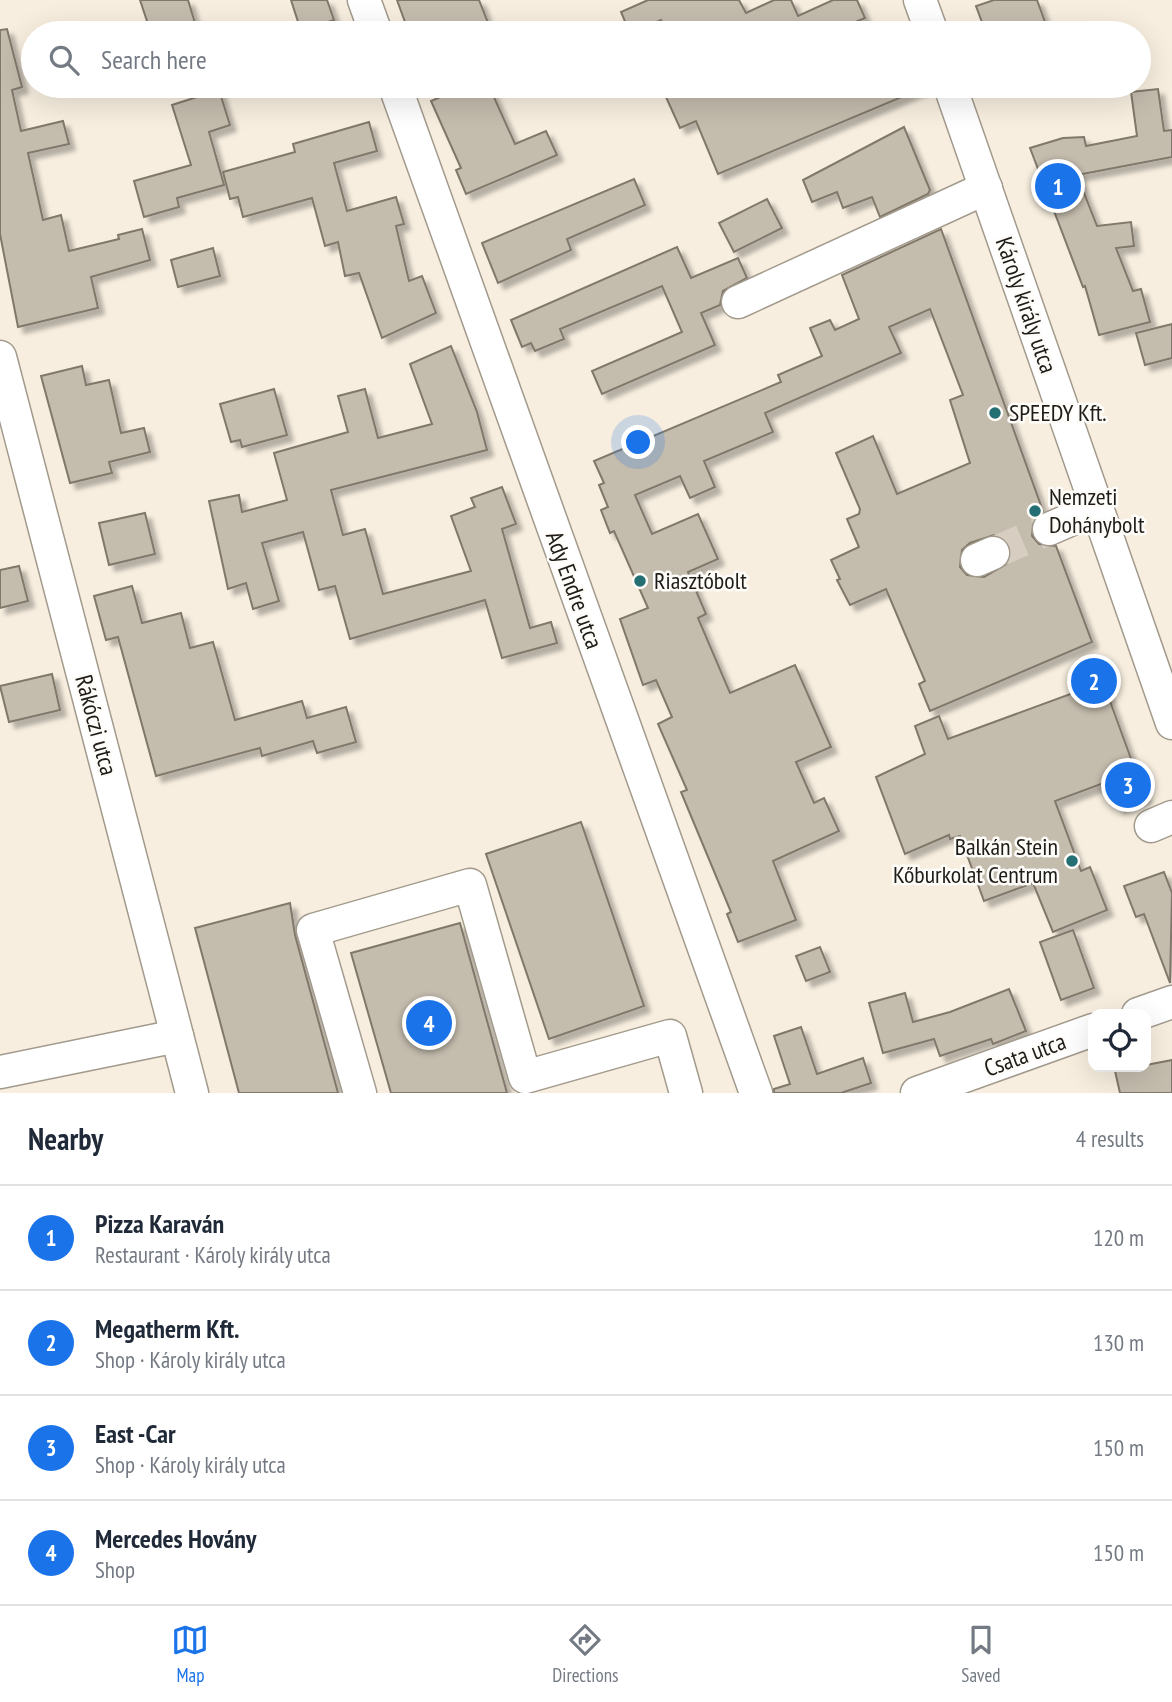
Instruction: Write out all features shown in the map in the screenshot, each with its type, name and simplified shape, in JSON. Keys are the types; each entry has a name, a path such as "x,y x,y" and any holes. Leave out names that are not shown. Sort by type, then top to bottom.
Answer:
{"street":[{"path":"364,0 372,21"},
{"path":"920,0 928,21"},
{"name":"Ady Endre utca","path":"399,98 756,1093"},
{"name":"Károly király utca","path":"954,98 1172,723"},
{"path":"738,302 986,188"},
{"name":"Rákóczi utca","path":"0,357 192,1093"},
{"path":"1049,529 1097,508"},
{"path":"360,1093 313,930 470,885 525,1077 670,1035 687,1093"},
{"path":"1151,1009 1172,1002"},
{"name":"Csata utca","path":"917,1093 1088,1032"},
{"path":"0,1072 177,1036"}],"building":[{"path":"140,0 188,0 194,21 147,21"},
{"path":"291,0 327,0 334,20 331,21 298,21"},
{"path":"397,0 479,0 487,21 405,21"},
{"path":"648,0 739,0 746,13 774,0 791,0 798,16 833,0 857,0 865,18 858,21 625,21 621,12"},
{"path":"994,0 1037,0 1045,21 982,21 976,6"},
{"path":"7,29 21,83 21,87 12,90 21,131 63,121 69,144 28,153 43,220 61,215 69,251 119,239 118,235 142,229 150,260 91,277 98,308 18,327 0,234 0,30"},
{"path":"1158,89 1164,131 1172,130 1172,157 1077,175 1097,226 1131,222 1134,246 1116,248 1133,291 1141,289 1150,322 1099,335 1085,286 1083,287 1030,148 1063,138 1084,137 1086,146 1137,136 1132,98 1151,98 1151,90"},
{"path":"194,98 222,98 230,125 209,132 224,185 177,198 179,207 144,217 134,181 191,165 172,105"},
{"path":"438,98 494,98 515,144 546,131 557,155 466,194 456,170 461,168 431,101"},
{"path":"666,98 899,98 718,174 696,121 680,128"},
{"path":"369,122 377,151 334,163 347,211 396,197 404,224 396,226 409,281 422,276 436,313 382,338 359,273 345,276 338,242 325,246 312,198 243,217 238,197 230,199 223,172 295,152 293,144"},
{"path":"904,127 930,190 928,194 880,217 872,197 843,208 837,192 812,202 803,180"},
{"path":"634,179 645,205 567,239 571,250 498,283 482,243"},
{"path":"767,199 782,228 734,252 719,223"},
{"path":"941,229 1043,511 1034,519 1032,536 1039,544 1056,546 1092,642 930,711 919,684 925,681 886,589 850,605 837,580 840,579 831,560 859,547 847,519 859,514 860,509 836,453 873,436 897,494 970,463 950,400 963,395 930,309 889,327 901,353 765,413 773,432 704,461 715,487 690,498 680,476 635,495 652,534 698,514 718,559 688,572 706,614 698,618 730,693 795,665 831,747 796,762 814,803 824,798 839,831 773,861 796,920 738,942 727,914 731,912 681,792 687,790 658,724 672,717 656,680 643,685 620,619 648,608 614,531 610,533 601,510 608,507 599,485 604,483 594,461 781,382 778,375 822,356 810,328 830,320 835,330 859,319 842,275","holes":["994,535 1009,545 1011,554 1008,563 984,577 967,575 960,567 962,550 970,543"]},
{"path":"677,247 691,278 738,258 747,278 723,291 720,305 701,313 715,345 602,394 592,371 682,332 662,286 560,329 564,339 535,351 531,343 522,347 511,320"},
{"path":"213,248 220,276 178,287 171,260"},
{"path":"1172,324 1172,358 1145,365 1136,333"},
{"path":"451,346 477,412 487,450 331,490 343,535 365,529 383,594 471,571 451,516 475,507 471,498 502,487 516,524 502,529 530,628 551,622 557,643 502,658 485,600 350,639 335,586 319,590 303,532 262,543 279,601 253,609 246,583 228,589 209,501 239,495 242,512 287,500 274,453 348,432 338,396 365,389 378,438 432,424 410,364"},
{"path":"82,366 86,385 109,380 121,433 144,428 150,452 109,462 112,473 70,483 41,376"},
{"path":"274,389 287,435 242,447 240,440 231,442 220,404"},
{"path":"145,513 155,554 109,565 99,523"},
{"path":"19,566 28,601 0,608 0,570"},
{"path":"132,586 142,623 181,613 190,648 213,642 235,720 302,701 307,718 346,707 356,742 317,753 313,741 262,756 260,748 156,776 118,637 106,640 94,596"},
{"path":"52,674 60,710 9,722 0,686"},
{"path":"1103,682 1145,797 1118,807 1109,781 1055,801 1081,871 1090,867 1107,910 1053,932 1033,883 984,901 960,836 950,839 949,835 905,854 876,777 925,754 915,726 939,716 948,739"},
{"path":"581,822 644,1006 549,1039 486,854"},
{"path":"1164,872 1172,893 1170,983 1144,914 1136,917 1124,886"},
{"path":"290,903 295,935 338,1093 239,1093 195,928"},
{"path":"460,923 507,1093 391,1093 351,953"},
{"path":"1073,930 1094,988 1061,1000 1040,942"},
{"path":"820,947 830,972 806,981 796,956"},
{"path":"1009,989 1026,1031 993,1044 991,1039 940,1056 934,1039 883,1053 869,1003 905,993 913,1022 950,1012"},
{"path":"801,1027 817,1074 863,1058 871,1083 841,1093 774,1093 774,1089 790,1084 774,1036"},
{"path":"1172,1060 1172,1093 1120,1093 1115,1072 1151,1072 1151,1064"}],"tunnel":[{"path":"993,553 1049,529"}],"place":[{"name":"Pizza Karaván","path":"1058,186"},
{"name":"SPEEDY Kft.","path":"995,413"},
{"name":"Nemzeti Dohánybolt","path":"1035,511"},
{"name":"Riasztóbolt","path":"640,581"},
{"name":"Megatherm Kft.","path":"1094,681"},
{"name":"East -Car","path":"1128,785"},
{"name":"Balkán Stein Kőburkolat Centrum","path":"1072,861"},
{"name":"Mercedes Hovány","path":"429,1023"}]}
